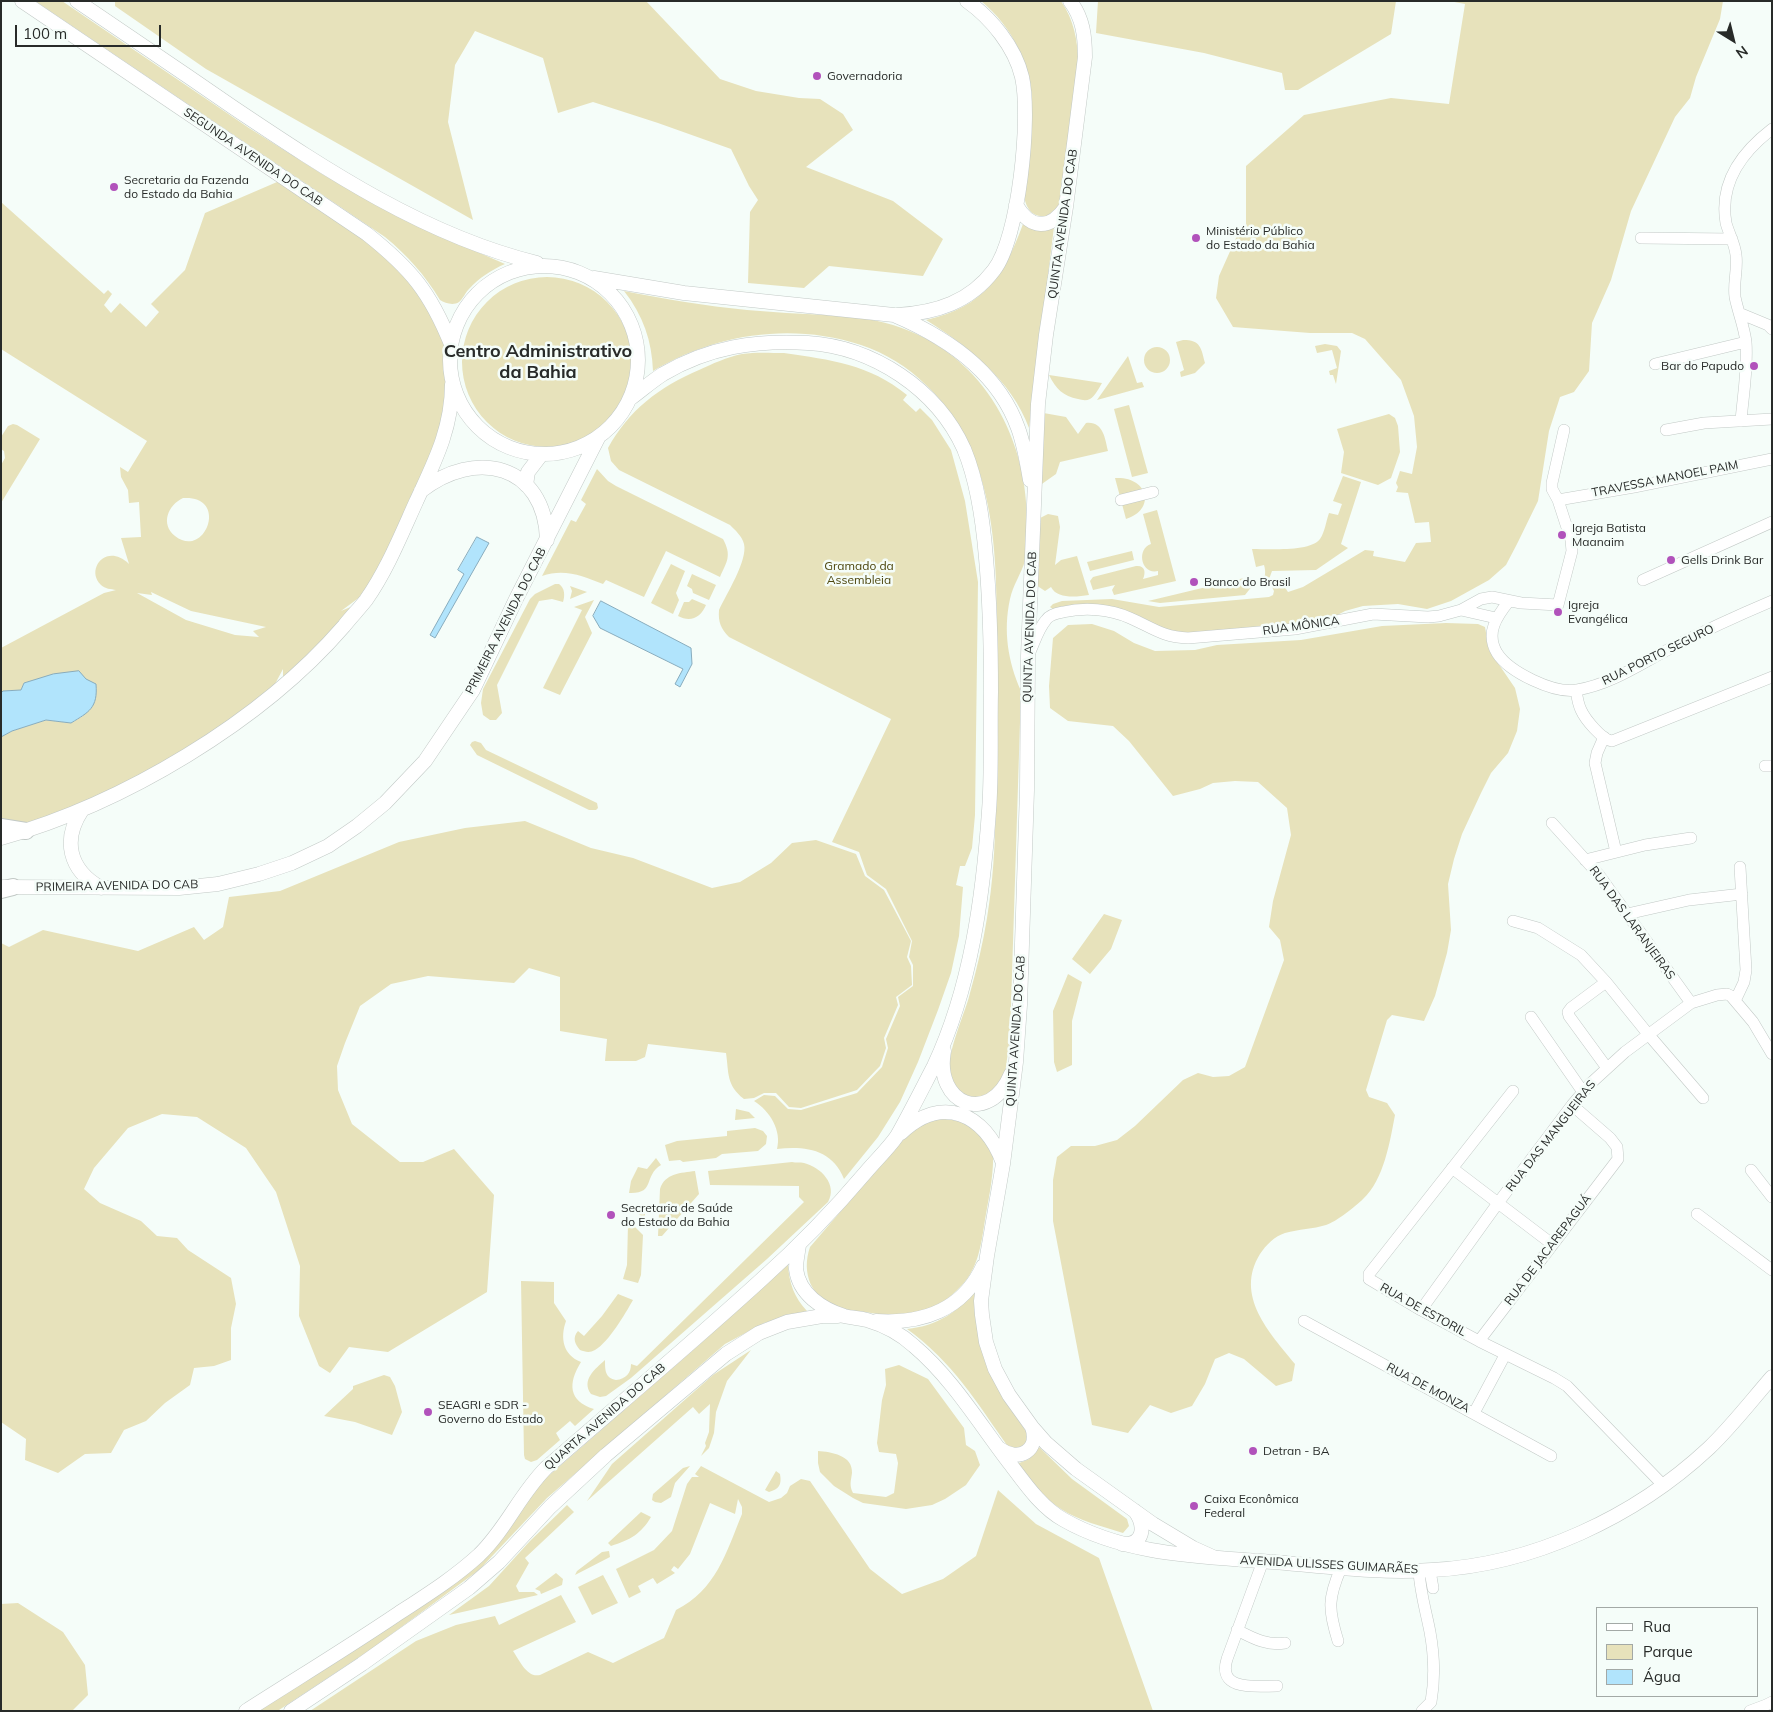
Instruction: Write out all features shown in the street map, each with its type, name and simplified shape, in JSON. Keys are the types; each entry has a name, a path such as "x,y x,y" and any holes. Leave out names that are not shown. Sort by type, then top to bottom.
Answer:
{"highway":[{"path":"1,827 26,832"}],"main road":[{"name":"SEGUNDA AVENIDA DO CAB","path":"22,1 367,234 392,254 414,277 440,316 451,344"},
{"path":"77,1 278,138 388,203 438,229 475,245 504,255 570,269 592,278 684,293 894,315 919,313 949,306 973,292 996,268 1010,236 1016,205 1025,127 1022,76 1011,49 1001,35 967,1"},
{"name":"QUINTA AVENIDA DO CAB","path":"987,1256 1003,1164 1016,1062 1022,968 1027,790 1028,656 1038,404 1046,333 1081,96 1085,44 1081,22 1070,1"},
{"path":"1016,205 1028,220 1039,224 1052,222 1057,219 1066,207"},
{"path":"1,838 26,832 82,810 133,785 186,755 237,722 297,674 330,642 365,600 393,552 437,456 447,428 452,404 449,364 451,344 457,323 468,303 484,287 503,274 525,267 547,265"},
{"path":"452,384 464,412 485,434 511,449 541,455 571,451 598,438 620,417 631,398 638,371 638,344 629,317 614,295 592,278"},
{"path":"894,315 942,339 970,360 993,385 1018,427 1035,508"},
{"path":"631,398 660,375 696,358 728,348 757,342 820,344 848,350 896,370 936,406 951,424 964,451 979,501 985,535 991,635 990,809 979,907 963,984 948,1033 943,1058 944,1076 947,1085 960,1100 971,1104 980,1104 998,1096 1005,1087 1016,1062"},
{"name":"PRIMEIRA AVENIDA DO CAB","path":"5,888 179,888 218,884 292,863 328,846 358,826 391,797 434,750 473,690 516,599 598,438"},
{"path":"526,485 528,472 541,455"},
{"path":"421,492 433,482 446,475 464,469 479,467 497,468 512,475 526,485 536,496 543,510 547,541"},
{"path":"82,810 72,831 70,842 72,854 82,874 101,888"},
{"path":"895,1139 948,1033"},
{"path":"843,1315 820,1306 806,1293 799,1281 796,1268 799,1245 833,1211 895,1139 910,1125 934,1113 947,1112 962,1115 976,1122 986,1131 994,1142 1003,1164"},
{"name":"QUARTA AVENIDA DO CAB","path":"246,1711 460,1572 486,1548 500,1531 535,1479 546,1468 710,1327 799,1245"},
{"path":"869,1321 892,1322 924,1318 946,1308 964,1295 987,1256"},
{"name":"AVENIDA ULISSES GUIMARÃES","path":"987,1256 981,1302 986,1342 1001,1382 1032,1427 1058,1455 1133,1509 1193,1548 1213,1557"},
{"path":"291,1711 470,1588 499,1562 550,1507 606,1455 726,1354 759,1333 787,1322 822,1316 843,1315"},
{"name":"AVENIDA ULISSES GUIMARÃES","path":"843,1315 869,1321 911,1343 932,1362 1035,1496 1058,1516 1077,1527 1116,1543 1157,1551 1341,1568 1424,1571 1488,1563 1517,1556 1556,1542 1611,1518 1663,1485 1697,1458 1720,1429 1772,1377"},
{"path":"997,1448 1011,1455 1018,1456 1025,1453 1034,1442 1032,1427"},
{"path":"1116,1543 1128,1544 1134,1542 1141,1532 1141,1520 1133,1509"}],"street":[{"path":"1741,422 1746,342 1734,286 1737,258 1726,220 1725,201 1728,184 1735,168 1758,140 1772,129"},
{"path":"1642,238 1732,239"},
{"path":"1739,313 1768,325 1772,329"},
{"path":"1655,364 1746,342"},
{"path":"1666,430 1704,423 1772,419"},
{"path":"1558,500 1554,494 1552,483 1564,430"},
{"name":"TRAVESSA MANOEL PAIM","path":"1558,500 1634,487 1772,459"},
{"path":"1121,500 1153,492"},
{"name":"RUA MÔNICA","path":"1028,656 1046,619 1058,613 1084,608 1129,617 1162,634 1188,638 1295,629 1373,614 1428,617 1444,615 1461,610 1481,599 1492,597 1509,601 1558,606 1572,550 1571,540 1558,500"},
{"path":"1643,580 1772,522"},
{"path":"1461,610 1496,618 1509,601"},
{"name":"RUA PORTO SEGURO","path":"1496,618 1492,633 1493,643 1496,651 1508,666 1545,684 1566,690 1576,690 1597,685 1620,676 1686,640 1772,601"},
{"path":"1576,690 1584,715 1608,741 1612,741 1772,677"},
{"path":"1604,737 1595,763 1616,852"},
{"name":"RUA DAS LARANJEIRAS","path":"1552,823 1599,875 1690,1003"},
{"path":"1585,860 1645,845 1691,838"},
{"path":"1740,867 1746,970 1744,982 1736,999 1772,1054"},
{"path":"1627,914 1689,900 1742,894"},
{"path":"1513,921 1538,928 1581,954 1703,1098"},
{"path":"1606,982 1568,1012 1607,1068"},
{"name":"RUA DAS MANGUEIRAS","path":"1421,1310 1572,1105 1607,1068 1690,1003 1722,994 1727,994 1736,999"},
{"path":"1532,1017 1583,1092"},
{"path":"1761,1036 1772,1030"},
{"name":"RUA DE ESTORIL","path":"1513,1090 1369,1274 1371,1281 1421,1310 1567,1386 1663,1485"},
{"name":"RUA DE JACAREPAGUÁ","path":"1479,1341 1618,1159 1617,1148 1610,1138 1572,1105"},
{"path":"1452,1168 1552,1244"},
{"path":"1751,1170 1772,1197"},
{"path":"1697,1214 1772,1270"},
{"name":"RUA DE MONZA","path":"1304,1322 1551,1456"},
{"path":"1474,1413 1505,1354"},
{"path":"1263,1561 1224,1668 1227,1677 1238,1684 1277,1686"},
{"path":"1338,1641 1332,1623 1330,1600 1332,1589 1341,1568"},
{"path":"1424,1571 1433,1588"},
{"path":"1424,1571 1421,1595 1432,1651 1432,1694 1428,1709"},
{"path":"1237,1630 1262,1642 1276,1644 1285,1642"},
{"path":"1750,1711 1772,1702"}],"green space":[{"path":"35,1 62,1 249,128 322,174 427,230 505,264 477,281 459,302 452,304 440,300 415,266 385,237"},
{"path":"115,1 646,1 720,79 756,91 799,98 820,99 843,114 853,130 806,167 893,201 943,239 923,276 829,266 804,288 748,283 750,212 758,200 731,149 593,102 558,113 543,58 475,31 455,65 448,122 473,220 206,69 115,6"},
{"path":"981,1 1061,1 1072,23 1076,39 1078,63 1059,204 1047,216 1032,213 1025,201 1023,190 1032,109 1032,94 1025,64 1019,49 1002,23"},
{"path":"1098,1 1396,1 1391,34 1298,90 1285,90 1282,73 1204,53 1096,33"},
{"path":"1449,1 1723,1 1720,19 1696,77 1690,98 1675,117 1631,211 1611,280 1592,323 1589,371 1574,392 1560,397 1549,431 1538,501 1506,565 1489,580 1451,601 1427,609 1398,604 1363,606 1345,611 1317,626 1188,638 1129,617 1058,613 1050,607 1062,601 1112,599 1159,607 1269,597 1273,595 1274,591 1271,585 1284,586 1288,592 1303,587 1365,550 1374,551 1373,556 1405,562 1416,543 1431,542 1429,522 1415,523 1408,493 1396,492 1398,487 1396,483 1400,471 1412,474 1417,447 1414,416 1401,380 1365,339 1352,333 1310,333 1233,327 1216,298 1219,276 1236,238 1246,224 1246,166 1304,115 1391,98 1449,104 1465,4"},
{"path":"284,179 392,254 451,344 449,364 452,384 437,456 364,594 341,611 365,601 283,686 283,669 267,699 237,722 51,823 1,827 1,737 12,731 46,720 71,723 83,716 37,680 24,683 21,690 3,691 1,693 1,648 104,593 116,590 101,585 95,572 100,561 106,557 121,558 129,564 121,538 141,537 139,502 129,503 128,490 121,477 120,467 128,472 147,441 1,349 1,202 104,294 108,290 112,294 104,305 111,313 120,303 146,327 159,312 151,304 185,270 205,213","holes":["183,498 197,500 206,506 209,515 208,525 203,534 196,540 186,541 175,536 168,526 167,521 170,510 173,505","151,592 191,611 266,627 253,631 259,637 235,635 186,620 137,593 152,595"]},
{"path":"1023,224 1030,228 1038,229 1054,227 1029,428 1012,395 987,366 973,353 926,320 963,307 989,287 1008,259"},
{"path":"555,277 580,283 601,296 613,308 629,337 632,362 631,379 626,395 613,416 601,428 572,444 539,447 514,441 493,428 481,416 465,387 462,354 468,329 481,308 493,296 522,280"},
{"path":"624,291 747,310 852,317 893,325 924,338 950,354 973,375 992,400 1007,427 1018,456 1025,487 1027,552 1011,594 1007,623 1010,658 1021,691 1010,1037 1004,1081 998,1090 973,1099 958,1091 950,1073 953,1044 970,993 984,937 991,892 995,839 996,580 993,536 985,494 973,454 953,417 919,378 896,361 879,352 835,338 781,333 728,340 677,358 653,371 651,349 645,329 636,309"},
{"path":"1183,340 1197,343 1205,363 1195,373 1181,377 1180,372 1184,370 1176,342"},
{"path":"1325,344 1337,346 1341,351 1336,384 1333,375 1330,375 1329,371 1337,368 1332,350 1317,353 1315,346"},
{"path":"1157,347 1166,351 1170,360 1166,369 1157,373 1148,369 1144,360 1148,351"},
{"name":"Gramado da Assembleia","path":"784,353 834,361 878,376 907,395 903,400 916,412 920,408 932,420 951,450 965,501 978,582 975,815 972,848 965,866 960,866 956,885 963,887 959,936 951,973 918,1062 900,1102 878,1137 844,1179 839,1169 825,1156 807,1149 777,1149 778,1135 773,1122 765,1110 754,1101 764,1095 775,1096 788,1109 801,1110 857,1093 882,1067 888,1048 886,1039 900,1006 898,997 913,986 913,965 909,957 912,941 886,889 867,875 859,852 832,842 891,719 729,637 721,625 719,610 743,559 744,544 742,538 730,525 619,470 611,461 608,448 616,434 635,411 671,384 709,365 736,355"},
{"path":"1128,356 1137,383 1142,382 1144,387 1097,400"},
{"path":"1049,375 1102,383 1092,398 1082,400 1068,396 1060,391"},
{"path":"1129,405 1148,473 1132,477 1114,409"},
{"path":"1038,412 1066,417 1078,434 1086,423 1096,425 1102,431 1108,451 1060,462 1056,474 1039,486"},
{"path":"1389,414 1395,418 1398,426 1400,452 1391,478 1378,485 1341,473 1344,452 1337,429"},
{"path":"13,424 40,439 1,503 1,465 5,458 4,451 1,449 1,437 8,426"},
{"path":"597,469 608,481 616,486 723,539 728,554 720,577 666,551 644,597 606,580 603,584 566,573 542,576 571,520 576,522 586,504 581,500"},
{"path":"1343,476 1361,482 1341,544 1348,548 1316,570 1272,571 1268,582 1259,584 1264,578 1265,568 1264,565 1256,567 1252,549 1298,548 1308,546 1320,539 1329,513 1338,515 1342,504 1333,501"},
{"path":"1115,478 1135,482 1141,487 1144,494 1145,501 1142,508 1136,514 1126,519"},
{"path":"1157,510 1176,581 1114,595 1112,590 1115,585 1093,590 1090,581 1093,577 1136,566 1143,568 1143,579 1158,575 1158,571 1148,569 1142,561 1143,551 1151,544 1143,514"},
{"path":"1048,514 1058,516 1060,527 1055,565 1061,560 1077,556 1089,595 1073,597 1062,595 1058,594 1051,587 1045,591 1036,585 1034,521"},
{"path":"1132,551 1134,560 1090,571 1087,562"},
{"path":"671,564 685,571 676,593 679,600 673,614 651,603"},
{"path":"692,574 716,585 709,600 693,593 692,589 687,586"},
{"path":"1244,578 1253,585 1245,595 1160,603 1148,601"},
{"path":"555,584 559,584 563,590 563,602 552,599 539,601 497,685 502,713 496,720 490,720 483,715 481,703 483,689 530,599 535,594"},
{"path":"570,586 587,592 570,599 572,591"},
{"path":"692,599 706,605 701,613 691,619 678,616 684,602 689,602"},
{"path":"594,600 585,617 592,633 560,695 543,688 582,610 574,607"},
{"path":"1446,623 1478,624 1485,627 1489,650 1515,688 1520,709 1517,731 1508,753 1491,773 1462,834 1448,884 1451,930 1447,953 1435,996 1424,1021 1392,1015 1387,1020 1366,1090 1369,1097 1387,1103 1395,1115 1385,1160 1376,1182 1363,1199 1335,1221 1321,1226 1281,1234 1274,1239 1260,1254 1253,1270 1251,1285 1253,1299 1266,1327 1295,1364 1292,1381 1276,1386 1244,1359 1229,1353 1215,1359 1205,1384 1192,1406 1171,1413 1150,1405 1128,1433 1092,1425 1053,1221 1053,1180 1057,1157 1071,1146 1095,1146 1117,1140 1135,1126 1183,1080 1198,1073 1213,1077 1229,1076 1245,1067 1284,960 1280,940 1269,927 1273,901 1291,835 1287,808 1258,782 1235,781 1213,783 1200,789 1173,796 1129,741 1113,726 1068,721 1050,708 1049,686 1053,638 1068,625 1092,624 1114,631 1134,643 1155,651 1195,650 1217,645 1301,640 1382,626"},
{"path":"475,741 481,743 486,750 597,803 598,808 596,810 589,810 477,755 470,745"},
{"path":"525,821 591,848 633,858 712,888 740,882 771,863 792,843 816,840 856,854 865,876 884,890 911,941 907,957 911,966 912,985 896,997 898,1005 884,1038 886,1048 880,1066 857,1090 801,1108 789,1107 776,1093 764,1093 754,1098 744,1099 738,1094 729,1078 726,1053 648,1044 645,1057 636,1061 605,1061 607,1039 560,1031 560,977 529,968 514,983 428,976 391,984 360,1006 337,1066 338,1090 352,1124 400,1162 423,1162 454,1149 494,1195 487,1292 388,1352 349,1347 330,1373 319,1366 299,1316 300,1266 276,1192 246,1148 197,1117 162,1114 128,1128 94,1168 84,1189 100,1203 141,1221 157,1236 177,1238 188,1250 231,1278 236,1304 231,1328 231,1360 214,1366 194,1368 190,1385 165,1403 146,1421 124,1430 111,1453 85,1454 58,1473 25,1460 26,1439 1,1422 1,943 9,947 43,930 138,951 194,927 204,940 223,927 229,897 280,891 399,842 465,828"},
{"path":"1104,914 1122,920 1111,949 1090,974 1072,959"},
{"path":"1068,974 1082,982 1072,1021 1072,1065 1057,1072 1054,1062 1053,1011"},
{"path":"736,1109 749,1112 755,1118 735,1120"},
{"path":"937,1119 948,1119 964,1123 975,1130 993,1150 993,1166 982,1239 972,1271 962,1285 951,1295 932,1308 918,1313 885,1315 845,1310 829,1304 815,1292 808,1275 807,1266 810,1247 903,1139 915,1127"},
{"path":"755,1128 763,1131 767,1136 766,1144 758,1151 722,1154 716,1158 683,1162 680,1160 669,1161 665,1145 677,1141 727,1136 727,1131"},
{"path":"656,1158 661,1165 652,1174 643,1191 629,1193 631,1181 638,1167 647,1169"},
{"path":"792,1162 810,1165 822,1173 831,1189 831,1196 828,1202 767,1259 631,1378 606,1396 600,1397 591,1394 588,1389 588,1379 601,1363 605,1360 606,1373 612,1379 616,1380 625,1377 629,1373 631,1364 637,1366 804,1202 799,1197 799,1186 710,1185 708,1171"},
{"path":"695,1171 699,1194 662,1236 658,1236 660,1189 662,1184 674,1175"},
{"path":"645,1204 645,1219 636,1212 628,1211 628,1207 637,1207"},
{"path":"628,1224 635,1227 643,1235 641,1275 638,1283 623,1279 627,1265"},
{"path":"788,1264 793,1289 807,1311 764,1323 725,1344 547,1498 479,1570 370,1650 279,1710 257,1711 511,1526 533,1493 546,1478 700,1344"},
{"path":"521,1281 554,1282 554,1303 566,1321 563,1334 564,1345 570,1355 581,1362 574,1377 573,1390 579,1401 585,1406 594,1409 575,1426 570,1421 556,1433 560,1440 537,1460 531,1462 525,1459 524,1455"},
{"path":"976,1288 998,1388 1027,1433 1026,1443 1020,1448 1009,1448 975,1399 951,1369 938,1355 907,1329 928,1325 955,1311"},
{"path":"618,1294 633,1300 616,1327 606,1341 595,1350 588,1352 580,1350 575,1341 578,1331 584,1336"},
{"path":"751,1350 727,1381 716,1412 714,1433 709,1448 701,1456 706,1446 705,1443 709,1432 710,1404 699,1414 693,1407 587,1501 612,1464 713,1375"},
{"path":"899,1365 928,1379 964,1428 966,1445 975,1451 980,1465 966,1485 945,1499 932,1505 906,1509 863,1503 853,1498 834,1486 820,1472 818,1463 818,1451 829,1452 845,1458 851,1467 853,1493 886,1497 894,1493 898,1463 896,1454 879,1452 877,1443 882,1400 886,1385 885,1369"},
{"path":"384,1375 390,1377 395,1386 402,1412 392,1435 355,1422 324,1416 353,1389 353,1386"},
{"path":"1037,1445 1072,1479 1127,1519 1129,1526 1123,1533 1075,1517 1055,1505 1043,1494 1017,1464 1029,1459"},
{"path":"690,1466 675,1483 671,1497 661,1503 652,1500 653,1494 683,1468"},
{"path":"701,1466 769,1502 781,1498 787,1493 790,1486 801,1479 810,1481 870,1569 902,1594 943,1579 976,1556 998,1490 1036,1524 1099,1558 1153,1711 310,1711 416,1641 456,1625 495,1616 499,1625 561,1595 576,1622 513,1651 524,1668 531,1674 540,1675 588,1652 613,1663 664,1638 676,1610 690,1602 701,1592 725,1556 742,1514 742,1507 738,1499 735,1514 710,1503 690,1554 678,1569 674,1566 671,1570 675,1573 657,1584 653,1578 638,1586 641,1592 629,1598 616,1569 654,1550 672,1531 687,1484 692,1477 699,1477 695,1474"},
{"path":"776,1471 780,1474 780,1484 769,1492 765,1490"},
{"path":"567,1505 574,1512 525,1558 529,1563 516,1586 519,1592 534,1592 538,1595 449,1615 489,1586 530,1541"},
{"path":"641,1512 651,1517 643,1528 629,1539 611,1546 608,1543"},
{"path":"609,1551 610,1557 575,1575 577,1571 602,1552"},
{"path":"556,1573 563,1579 562,1585 541,1594 540,1591 535,1589"},
{"path":"603,1575 618,1603 592,1615 578,1587"},
{"path":"18,1603 63,1632 85,1665 88,1695 72,1711 1,1711 1,1604"}],"water":[{"path":"477,537 489,543 435,638 430,635 464,574 458,570"},
{"path":"601,601 691,648 692,664 680,687 675,684 683,669 600,628 593,616"},
{"path":"79,671 86,679 96,684 94,704 83,716 71,723 46,720 12,731 1,737 1,693 3,691 21,690 24,683 53,674"}],"place":[{"name":"Governadoria","path":"817,76"},
{"name":"Secretaria da Fazenda do Estado da Bahia","path":"114,187"},
{"name":"Ministério Público do Estado da Bahia","path":"1196,238"},
{"name":"Bar do Papudo","path":"1754,366"},
{"name":"Igreja Batista Maanaim","path":"1562,535"},
{"name":"Gells Drink Bar","path":"1671,560"},
{"name":"Banco do Brasil","path":"1194,582"},
{"name":"Igreja Evangélica","path":"1558,612"},
{"name":"Secretaria de Saúde do Estado da Bahia","path":"611,1215"},
{"name":"SEAGRI e SDR - Governo do Estado","path":"428,1412"},
{"name":"Detran - BA","path":"1253,1451"},
{"name":"Caixa Econômica Federal","path":"1194,1506"}],"district":[{"name":"Centro Administrativo da Bahia","path":"538,362"}]}
